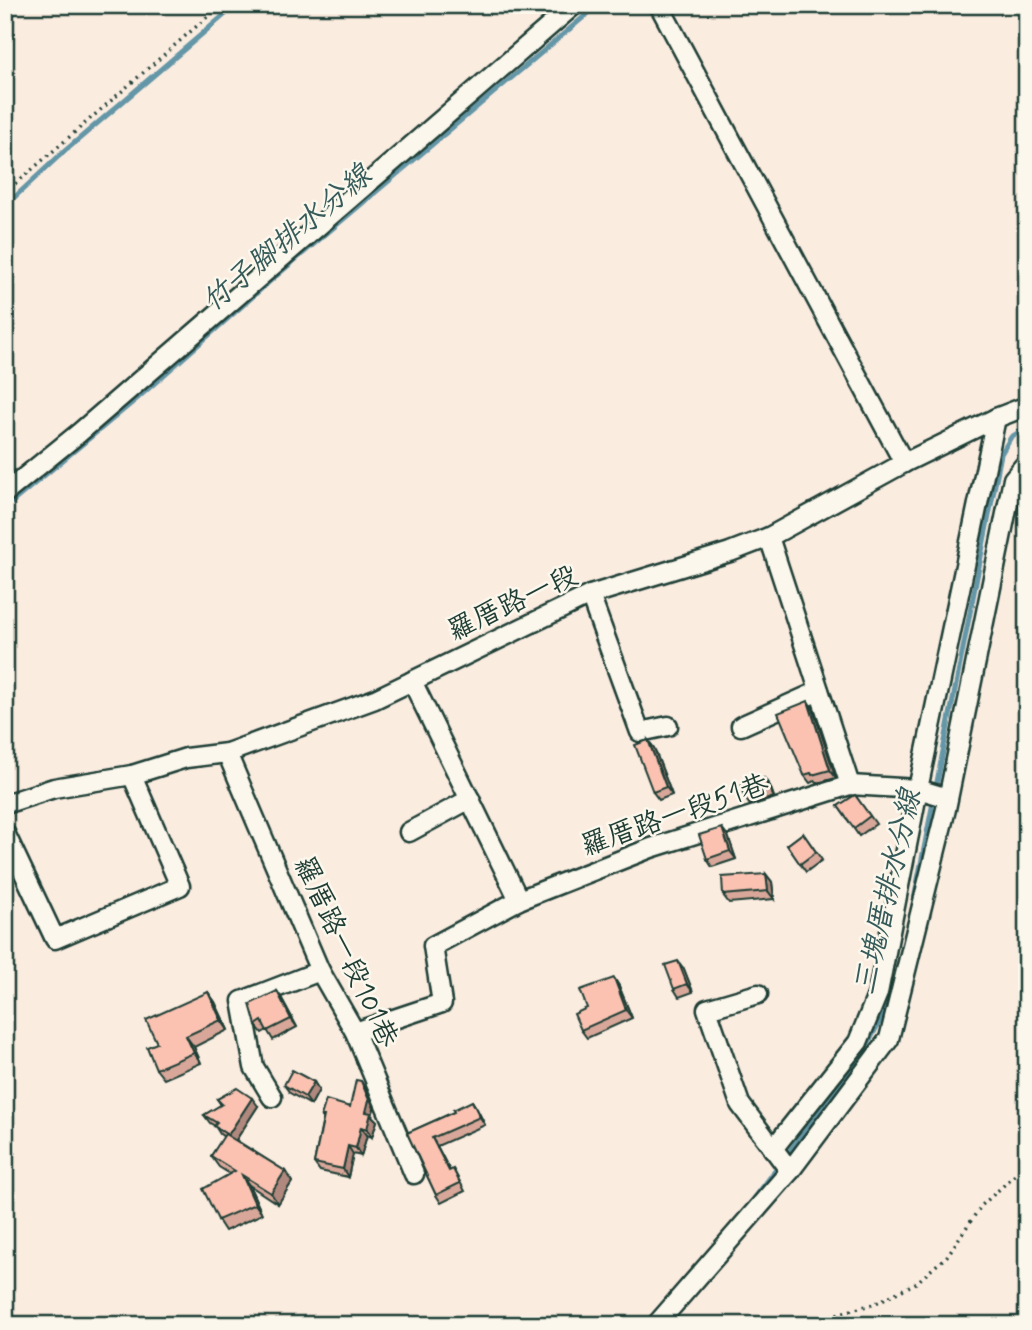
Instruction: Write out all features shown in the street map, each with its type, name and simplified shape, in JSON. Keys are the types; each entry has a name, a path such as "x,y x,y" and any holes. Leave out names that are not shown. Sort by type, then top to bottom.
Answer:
{"street":[{"path":"5,494 574,5"},
{"path":"659,5 904,463"},
{"name":"羅厝路一段","path":"5,804 54,788 132,775 186,758 227,753 375,699 590,595 730,552 769,537 904,463 996,418 1027,406"},
{"path":"656,1325 790,1171 889,1039 934,794 996,418"},
{"path":"773,1149 858,1042 878,993 934,794 1013,479 1027,462"},
{"path":"769,537 850,785"},
{"path":"590,595 640,732 668,726"},
{"path":"412,681 519,900"},
{"path":"741,726 819,691"},
{"name":"羅厝路一段101巷","path":"227,753 320,971 355,1032 414,1174"},
{"path":"5,833 55,939 180,886 132,775"},
{"name":"羅厝路一段51巷","path":"355,1032 442,1003 433,946 519,900 677,839 850,785 934,794"},
{"path":"409,832 470,799"},
{"path":"272,1097 254,1067 242,1001 320,971"},
{"path":"758,994 707,1009 740,1104 790,1171"}],"path":[{"path":"5,193 221,5"},
{"path":"796,1325 874,1304 916,1283 947,1256 981,1206 1027,1164"}],"building":[{"path":"808,701 830,770 804,775 778,713"},
{"path":"648,740 666,787 653,792 635,745"},
{"path":"764,778 769,789 744,797 741,786"},
{"path":"855,795 870,816 854,828 838,806"},
{"path":"722,828 730,851 707,859 699,835"},
{"path":"803,833 816,852 800,864 787,845"},
{"path":"766,874 768,891 723,895 722,877"},
{"path":"678,961 687,984 674,989 665,965"},
{"path":"614,978 626,1010 581,1030 574,1014 587,1008 580,990"},
{"path":"277,991 291,1019 267,1031 262,1021 256,1025 250,1004"},
{"path":"208,992 221,1020 186,1036 194,1053 156,1069 147,1047 157,1043 146,1020"},
{"path":"292,1070 314,1082 305,1097 284,1085"},
{"path":"356,1080 361,1081 369,1100 366,1112 371,1113 367,1129 361,1127 356,1148 348,1146 343,1169 314,1163 326,1100 350,1107"},
{"path":"237,1088 252,1098 228,1135 214,1126 217,1123 204,1115 222,1104 217,1099"},
{"path":"472,1101 480,1117 432,1138 449,1171 453,1169 460,1183 436,1195 407,1133"},
{"path":"225,1134 285,1171 271,1193 242,1175 255,1204 218,1220 203,1189 235,1171 211,1156"}],"waterway":[{"path":"5,206 59,156 236,5"},
{"name":"竹子腳排水分線","path":"5,508 598,5"},
{"name":"三塊厝排水分線","path":"911,915 1001,454 1011,437 1027,427"},
{"name":"三塊厝排水分線","path":"750,1204 863,1053 891,1000"},
{"name":"三塊厝排水分線","path":"644,1325 653,1318"}]}
